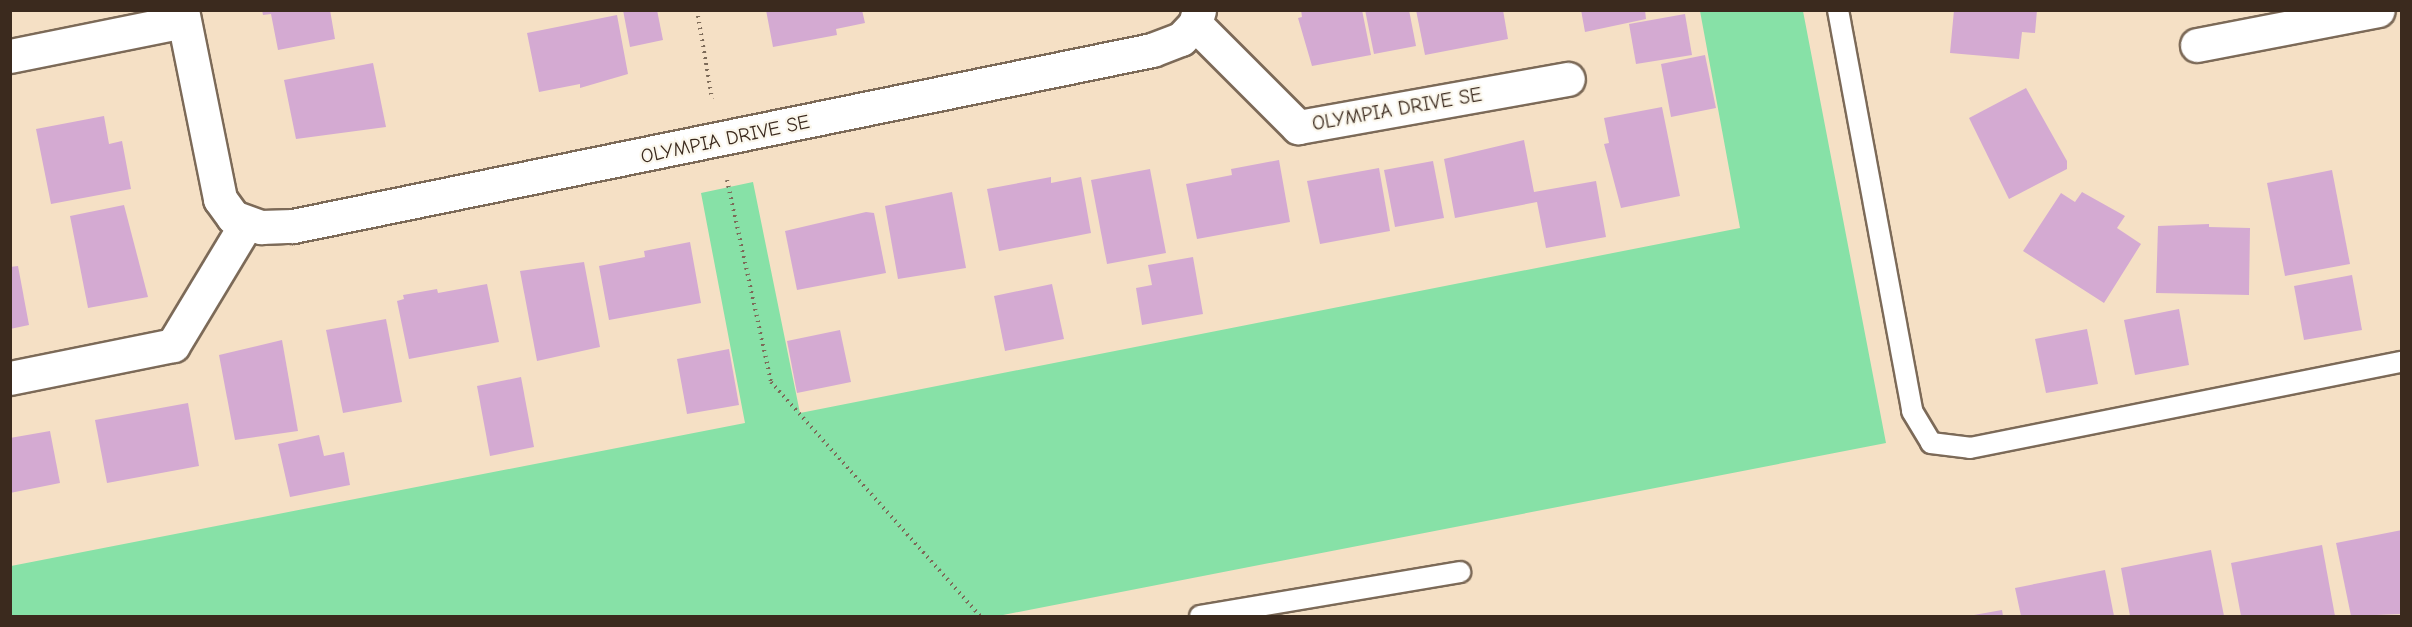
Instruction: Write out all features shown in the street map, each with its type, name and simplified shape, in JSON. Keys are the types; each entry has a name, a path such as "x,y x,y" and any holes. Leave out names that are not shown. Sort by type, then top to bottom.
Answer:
{"street":[{"path":"2197,45 2378,10"},
{"path":"10,56 183,16 220,200 233,217 246,224 173,345 10,378"},
{"name":"OLYMPIA DRIVE SE","path":"246,224 292,226 1152,50 1181,39 1197,17 1298,127 1568,79"}],"lane":[{"path":"1838,10 1912,411 1931,443 1970,448 2402,362"},
{"path":"1200,616 1460,572"}],"path":[{"path":"697,10 719,140 771,382 980,616"}],"green space":[{"path":"1700,11 1803,11 1886,443 998,616 11,616 11,566 745,423 701,193 753,182 800,413 1740,228"}],"building":[{"path":"262,10 330,10 335,39 278,50 271,14 263,15"},
{"path":"623,10 657,10 663,40 630,47"},
{"path":"766,10 862,10 865,23 836,29 837,35 773,47"},
{"path":"1301,10 1362,10 1371,55 1312,66 1298,18 1302,17"},
{"path":"1365,10 1409,10 1416,46 1374,54"},
{"path":"1416,10 1503,10 1508,39 1425,55"},
{"path":"1581,10 1645,10 1646,19 1585,32"},
{"path":"1954,10 2037,10 2035,33 2022,32 2019,59 1950,53"},
{"path":"1685,14 1692,55 1636,64 1629,24"},
{"path":"617,15 628,74 580,88 580,84 539,92 527,33"},
{"path":"1705,55 1716,108 1671,117 1661,64"},
{"path":"373,63 386,127 296,139 284,80"},
{"path":"2026,88 2067,161 2067,169 2009,199 1969,118"},
{"path":"1662,107 1680,196 1621,208 1604,144 1609,143 1604,118"},
{"path":"104,116 109,144 122,141 131,189 51,204 36,129"},
{"path":"1524,140 1534,192 1596,181 1606,237 1546,248 1537,202 1455,218 1444,159"},
{"path":"1279,160 1290,222 1197,239 1186,184 1232,175 1231,169"},
{"path":"1433,161 1444,218 1395,227 1384,170"},
{"path":"1379,168 1390,231 1320,244 1307,181"},
{"path":"1150,169 1166,253 1107,264 1091,180"},
{"path":"2332,170 2350,264 2285,276 2267,183"},
{"path":"1051,177 1051,183 1081,177 1091,233 999,251 987,189"},
{"path":"952,192 966,268 898,279 885,206"},
{"path":"2082,192 2125,216 2117,228 2141,244 2104,303 2023,251 2061,193 2075,202"},
{"path":"124,205 148,297 88,308 70,216"},
{"path":"866,212 874,213 886,273 797,290 785,231"},
{"path":"2209,224 2209,227 2250,228 2249,295 2156,293 2158,226"},
{"path":"690,242 701,303 609,320 599,266 645,257 644,251"},
{"path":"1193,257 1203,314 1142,325 1136,288 1152,285 1148,265"},
{"path":"584,262 600,347 537,361 520,271"},
{"path":"18,266 29,325 10,329 10,267"},
{"path":"2352,275 2362,330 2304,340 2294,286"},
{"path":"487,284 499,342 409,359 397,301 404,299 403,295 437,289 438,293"},
{"path":"1052,284 1064,339 1005,351 994,296"},
{"path":"2179,309 2189,365 2135,375 2124,320"},
{"path":"386,319 402,402 343,413 326,330"},
{"path":"2087,329 2098,384 2046,393 2035,339"},
{"path":"840,330 851,382 797,393 787,341"},
{"path":"282,340 298,431 235,440 219,355"},
{"path":"729,349 739,405 687,414 677,359"},
{"path":"521,377 534,447 490,456 477,386"},
{"path":"188,403 199,466 107,483 95,420"},
{"path":"50,431 60,483 10,493 10,438"},
{"path":"319,435 324,456 344,452 350,485 290,497 278,444"},
{"path":"2402,530 2402,614 2351,616 2336,543"},
{"path":"2322,545 2335,616 2241,616 2231,563"},
{"path":"2211,550 2224,616 2130,616 2121,568"},
{"path":"2105,570 2114,616 2021,616 2015,588"},
{"path":"2002,610 2003,616 1974,616 1974,615"}]}
